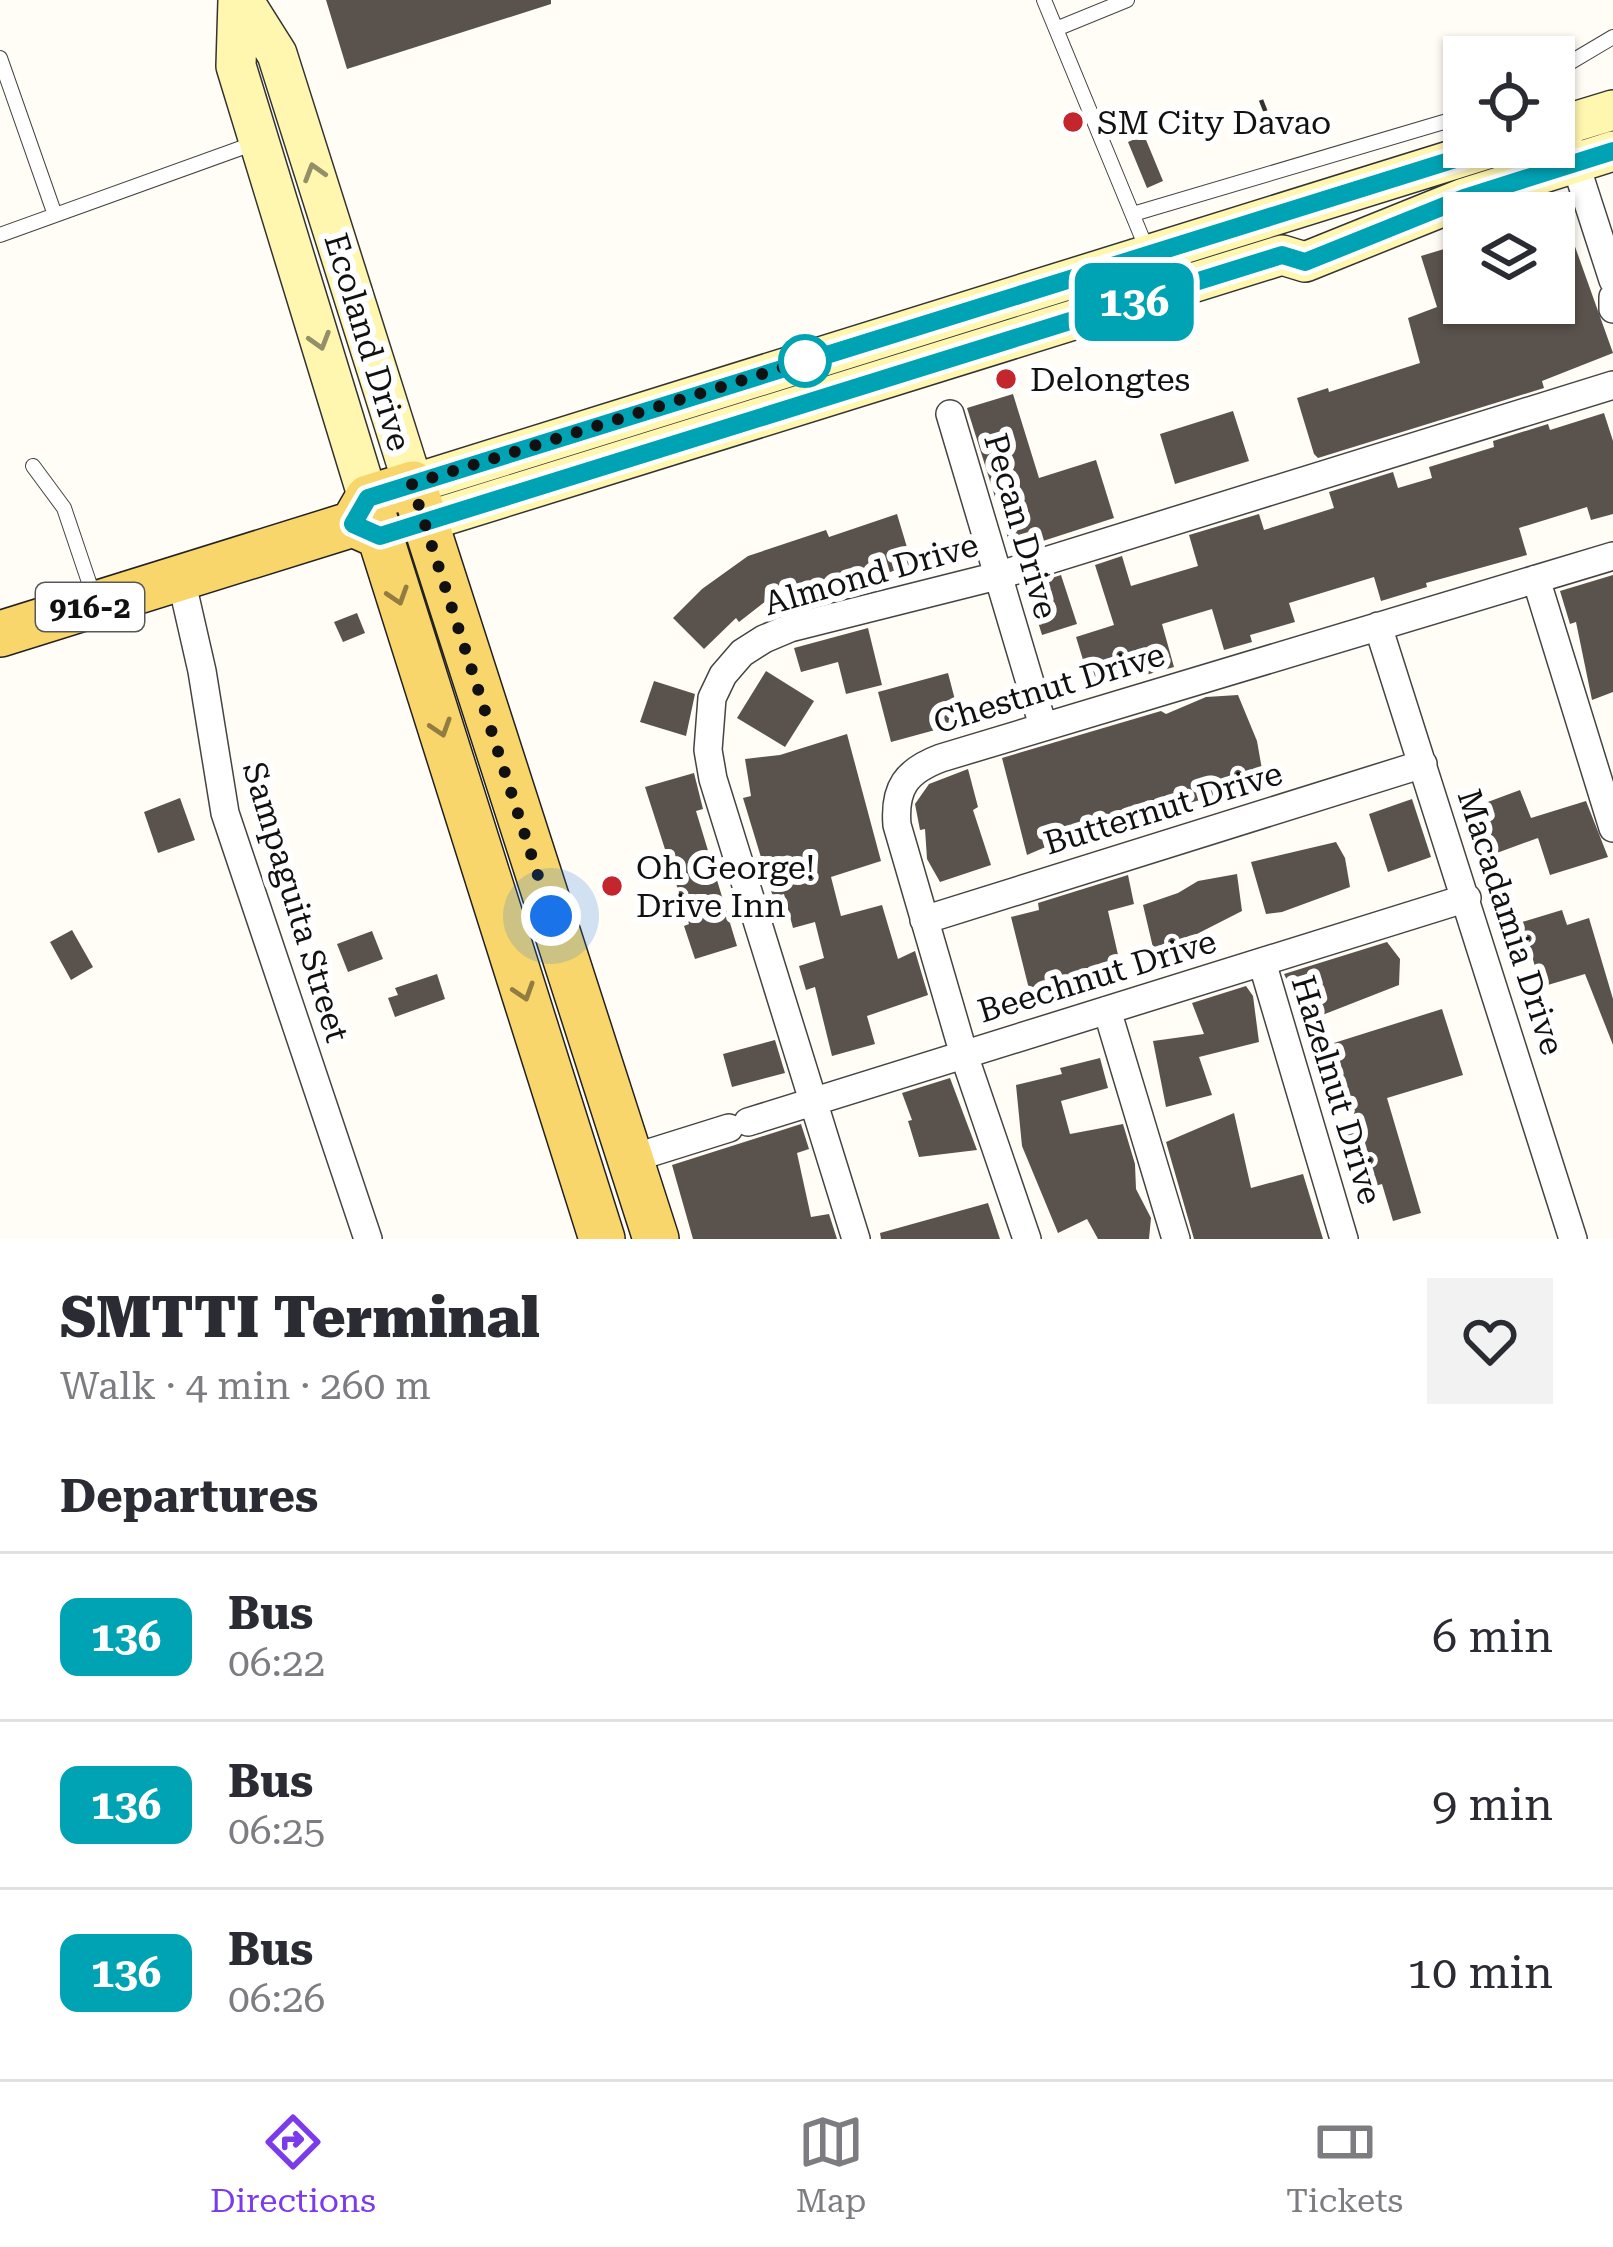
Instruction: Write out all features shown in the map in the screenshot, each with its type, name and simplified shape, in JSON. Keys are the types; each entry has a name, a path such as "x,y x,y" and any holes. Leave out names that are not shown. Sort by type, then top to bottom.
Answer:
{"main road":[{"name":"Ecoland Drive","path":"240,0 236,66 367,519 602,1239"},
{"name":"Ecoland Drive","path":"240,0 277,54 418,503 574,950 656,1239"},
{"name":"916-2","path":"1575,132 1613,110"},
{"name":"916-2","path":"1575,142 1613,151"},
{"name":"916-2","path":"418,503 879,381 1282,255 1305,262 1470,168"},
{"name":"916-2","path":"0,634 418,503 867,341 1148,252 1458,179 1487,168"},
{"path":"1148,252 1162,293"},
{"path":"970,309 983,349"},
{"path":"867,341 879,381"}],"street":[{"path":"1574,168 1613,280"},
{"path":"1613,296 1613,309"},
{"name":"Almond Drive","path":"856,1239 713,779 708,750 712,698 723,675 742,653 790,628 997,576 1613,386"},
{"name":"Pecan Drive","path":"950,415 1043,726"},
{"name":"Chestnut Drive","path":"1027,1239 964,1055 897,826 895,801 902,781 930,762 1043,726 1613,556"},
{"name":"Sampaguita Street","path":"181,579 202,671 225,814 368,1239"},
{"path":"1536,579 1613,828"},
{"name":"Macadamia Drive","path":"1378,626 1573,1239"},
{"name":"Butternut Drive","path":"924,920 1423,764"},
{"name":"Beechnut Drive","path":"630,1159 1466,898"},
{"name":"Hazelnut Drive","path":"1262,962 1344,1239"},
{"path":"1107,1010 1176,1239"}],"lane":[{"path":"1044,0 1148,252"},
{"path":"1056,29 1126,0"},
{"path":"1575,60 1613,37"},
{"path":"0,58 56,215"},
{"path":"1133,214 1443,122"},
{"path":"0,236 259,141"},
{"path":"33,466 64,508 97,605"}],"path":[{"path":"1261,100 1270,123"}],"building":[{"path":"326,0 551,0 551,4 347,69"},
{"path":"1144,135 1163,181 1147,188 1128,142"},
{"path":"1575,247 1613,353 1542,381 1544,388 1318,458 1297,398 1420,363 1408,318 1437,307 1421,256 1443,249 1443,324 1575,324"},
{"path":"1013,394 1039,478 1096,460 1114,518 1012,551 967,408"},
{"path":"1233,411 1249,461 1175,484 1160,434"},
{"path":"1604,413 1613,441 1613,514 1591,520 1587,507 1519,528 1527,555 1426,583 1427,587 1381,601 1374,577 1289,603 1295,622 1250,635 1252,642 1224,650 1212,609 1162,624 1174,667 1091,686 1076,637 1114,625 1095,565 1122,556 1131,586 1198,566 1189,535 1259,514 1264,530 1334,508 1329,492 1393,472 1398,488 1432,478 1429,467 1494,447 1493,441"},
{"path":"897,514 912,564 787,610 780,590 739,622 736,618 704,649 673,618 702,589 748,556 826,530 829,537"},
{"path":"1061,575 1077,624 1042,635 1027,586"},
{"path":"1613,575 1613,692 1592,700 1576,622 1570,624 1560,591"},
{"path":"357,613 365,633 343,642 334,622"},
{"path":"868,628 882,685 846,694 838,662 801,672 794,648"},
{"path":"766,671 814,701 785,747 737,718"},
{"path":"948,673 961,723 891,742 878,692"},
{"path":"654,681 695,694 686,736 640,722"},
{"path":"1238,695 1257,741 1263,775 1224,798 1222,794 1156,812 1154,806 1068,834 1027,855 1002,758 1161,711 1166,714 1206,697"},
{"path":"847,734 881,861 831,877 841,916 882,905 898,959 915,951 928,995 867,1016 875,1044 832,1056 815,987 806,990 799,966 824,958 815,922 793,928 784,894 773,897 743,798 751,796 745,759 780,755"},
{"path":"968,769 978,807 973,810 991,865 940,882 927,859 925,829 920,830 915,804 929,784"},
{"path":"694,773 703,809 696,811 737,946 695,959 684,926 689,924 645,787"},
{"path":"1520,790 1531,818 1586,801 1608,857 1550,875 1538,838 1494,854 1477,806"},
{"path":"180,798 195,840 158,853 144,812"},
{"path":"1412,799 1431,857 1388,872 1369,814"},
{"path":"1336,842 1345,858 1350,887 1266,914 1251,862"},
{"path":"1237,874 1242,911 1189,938 1191,946 1155,956 1143,905 1198,881"},
{"path":"1128,875 1134,904 1108,911 1124,981 1032,1001 1011,917 1039,910 1038,903"},
{"path":"1562,910 1567,925 1589,918 1613,999 1613,1045 1585,974 1541,987 1522,922"},
{"path":"72,930 93,967 71,980 50,942"},
{"path":"372,931 383,959 348,972 337,944"},
{"path":"1387,942 1400,959 1399,985 1307,1021 1284,974"},
{"path":"437,974 445,999 395,1017 388,998 398,995 395,988"},
{"path":"1246,986 1253,996 1259,1042 1199,1057 1212,1095 1166,1107 1153,1041 1204,1034 1192,1003"},
{"path":"1442,1009 1463,1075 1387,1098 1421,1213 1393,1221 1382,1184 1368,1188 1359,1160 1355,1162 1346,1132 1358,1129 1342,1075 1328,1079 1318,1048"},
{"path":"775,1040 785,1073 732,1087 723,1054"},
{"path":"1100,1058 1108,1088 1061,1101 1070,1134 1123,1124 1135,1164 1136,1189 1151,1218 1149,1239 1098,1239 1087,1219 1058,1233 1022,1146 1016,1085 1062,1074 1060,1068"},
{"path":"950,1078 977,1150 919,1157 902,1093"},
{"path":"1234,1113 1251,1188 1303,1174 1323,1239 1194,1239 1166,1142"},
{"path":"801,1124 809,1149 797,1153 811,1217 829,1214 837,1239 693,1239 672,1165"},
{"path":"988,1203 1000,1239 881,1239 880,1233"}],"bus line":[{"name":"136","path":"1575,163 1613,151"},
{"name":"136","path":"1443,162 368,498 353,524 380,536 1282,255 1305,262 1464,198 1559,168"}],"place":[{"name":"SM City Davao","path":"1073,122"},
{"name":"Delongtes","path":"1006,379"},
{"name":"Oh George! Drive Inn","path":"612,886"}],"route":[{"path":"551,916 412,484 816,357 805,361"}]}
